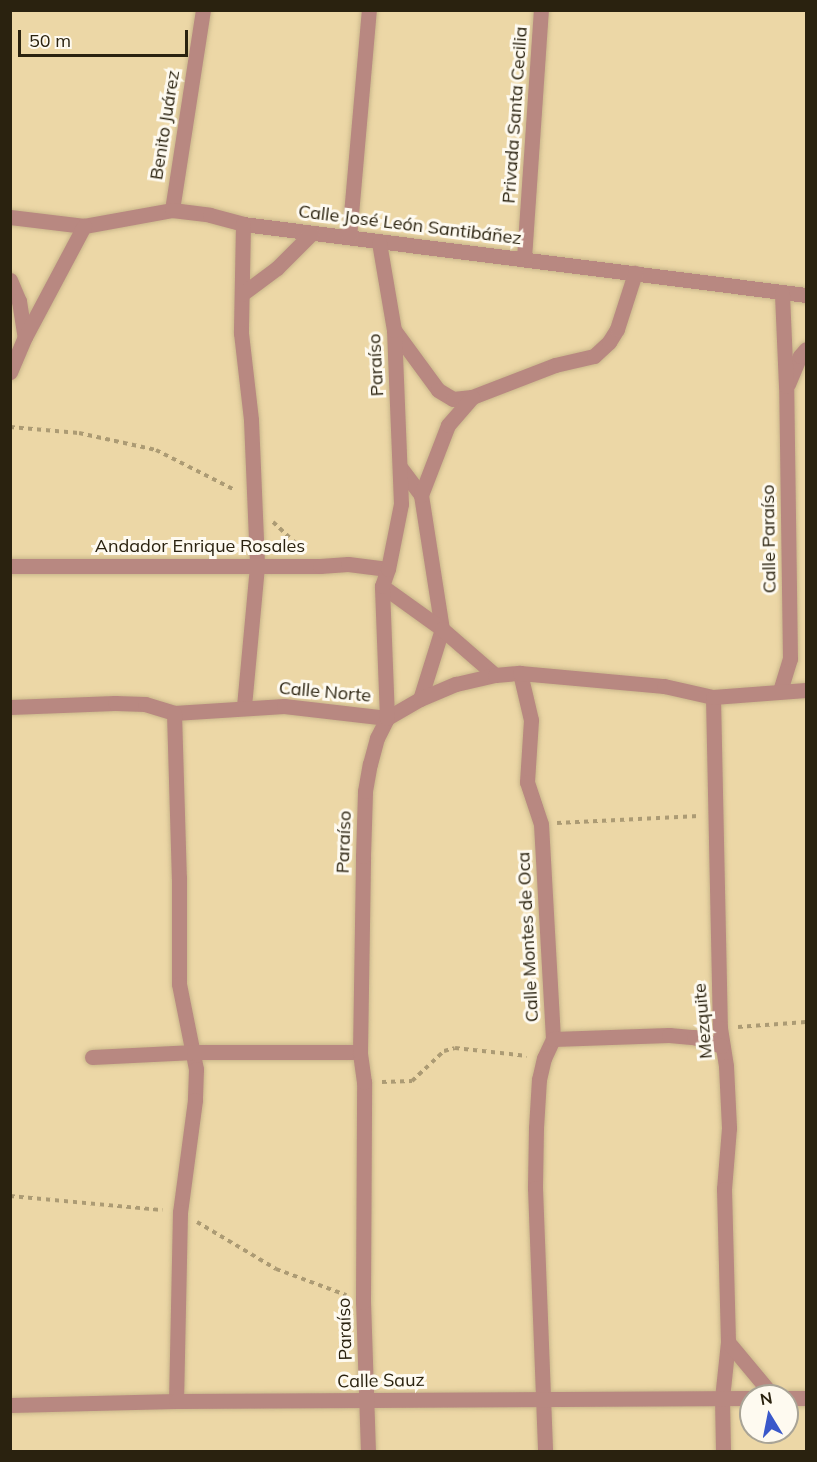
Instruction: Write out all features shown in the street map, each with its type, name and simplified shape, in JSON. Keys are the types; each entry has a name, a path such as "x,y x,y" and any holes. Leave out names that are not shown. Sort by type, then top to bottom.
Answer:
{"street":[{"name":"Benito Juárez","path":"172,210 203,10"},
{"path":"349,237 369,10"},
{"name":"Privada Santa Cecilia","path":"524,258 541,10"},
{"name":"Calle José León Santibáñez","path":"10,217 84,226 172,210 210,215 243,224 524,258 807,296"},
{"path":"243,224 241,333 250,420 252,502 257,566 244,707"},
{"path":"10,372 25,337 84,226"},
{"path":"242,294 278,267 312,233"},
{"name":"Paraíso","path":"368,1452 363,1302 364,1082 360,1053 365,791 376,738 387,718 382,586 388,569 401,504 394,330 379,242"},
{"path":"394,330 438,390 453,399 472,397 555,365 594,356 609,342 616,329 635,273"},
{"path":"10,280 20,301 25,337"},
{"name":"Calle Paraíso","path":"780,691 790,659 786,386 782,293"},
{"name":"Calle Paraíso","path":"786,386 800,356 807,349"},
{"path":"421,495 448,425 472,397"},
{"path":"400,467 421,495 442,629 420,699"},
{"name":"Andador Enrique Rosales","path":"10,566 320,566 348,564 388,569"},
{"path":"382,586 442,629 495,675"},
{"name":"Calle Norte","path":"10,707 115,703 145,705 174,713 284,706 387,718 420,699 456,684 495,675 520,673 664,686 713,697 807,690"},
{"name":"Calle Montes de Oca","path":"520,673 531,720 527,782 541,824 554,1039 544,1058 536,1119 535,1188 545,1452"},
{"name":"Mezquite","path":"713,697 720,1028 726,1066 729,1128 724,1189 728,1342 722,1398 723,1452"},
{"path":"174,713 179,878 179,984 194,1052 195,1100 180,1212 176,1401"},
{"path":"554,1039 669,1035 694,1037 722,1046"},
{"path":"92,1058 194,1052 360,1053"},
{"path":"728,1342 763,1384"},
{"name":"Calle Sauz","path":"10,1405 176,1401 368,1402 544,1398 739,1398"}],"path":[{"path":"10,427 79,433 156,450 225,482 252,502 320,566"},
{"path":"541,824 715,816"},
{"path":"720,1028 807,1022"},
{"path":"364,1082 412,1082 444,1051 455,1048 544,1058"}]}
